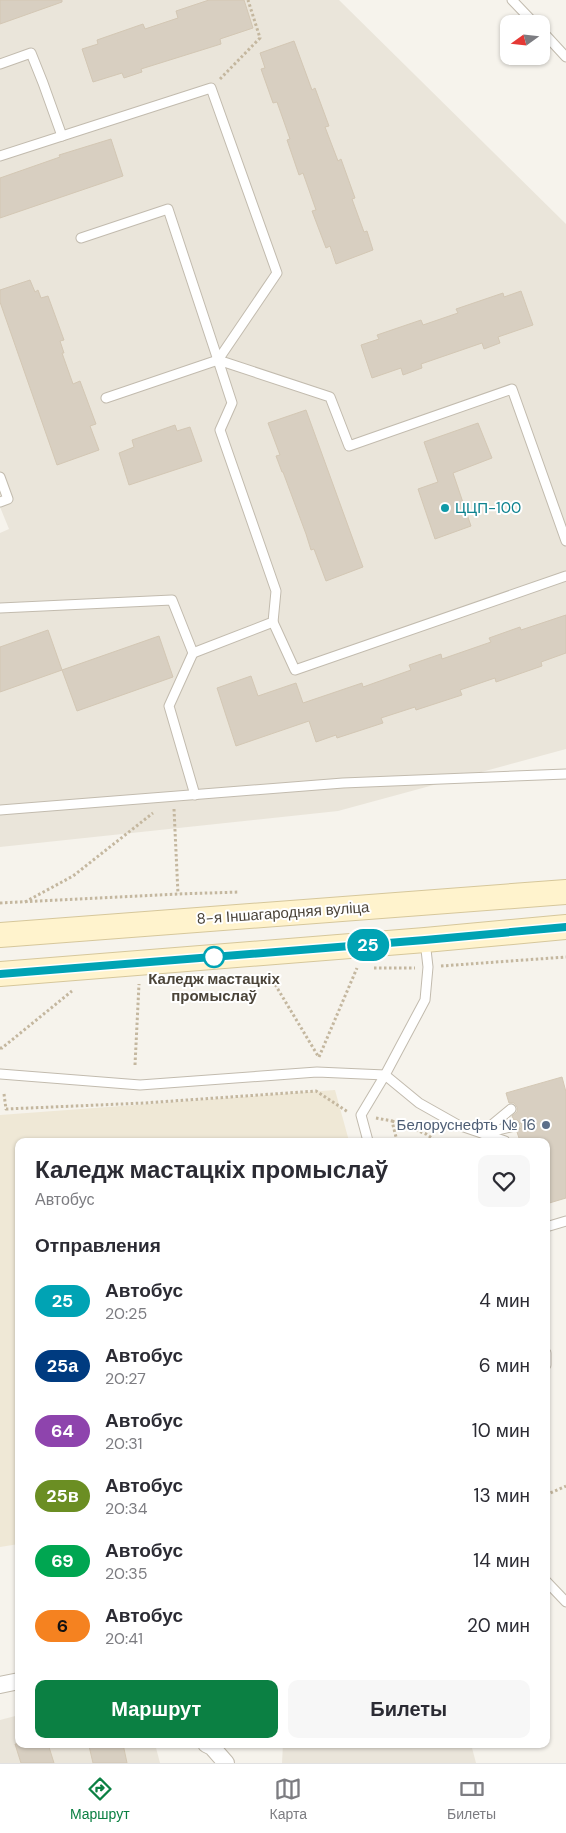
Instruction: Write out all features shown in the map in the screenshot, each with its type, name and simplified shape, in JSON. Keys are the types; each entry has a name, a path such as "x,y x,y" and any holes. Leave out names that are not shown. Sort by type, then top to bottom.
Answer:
{"main road":[{"name":"8-я Іншагародняя вуліца","path":"0,935 566,892"},
{"path":"421,903 425,940"},
{"path":"0,974 566,927"}],"street":[{"path":"0,1685 15,1682"},
{"path":"213,1748 226,1763"}],"lane":[{"path":"512,0 526,15"},
{"path":"550,40 566,58"},
{"path":"0,64 31,53 62,136"},
{"path":"0,156 211,88 277,273 218,360"},
{"path":"81,238 168,209 232,403 220,430 276,591 273,622 295,670 566,576"},
{"path":"106,398 218,360 330,397 349,446 512,389 566,541"},
{"path":"0,477 8,499 0,502"},
{"path":"0,608 172,600 193,653"},
{"path":"195,796 168,706 193,653 273,622"},
{"path":"0,810 343,783 566,774"},
{"path":"367,1138 361,1115 385,1075 425,1000 428,967 425,940"},
{"path":"0,1074 140,1085 318,1072 385,1075 420,1103 458,1125 484,1137 515,1126"},
{"path":"484,1137 511,1109"},
{"path":"550,1226 566,1221"},
{"path":"550,1584 566,1602"}],"path":[{"path":"211,88 260,38 248,0"},
{"path":"173,797 178,894"},
{"path":"24,902 73,876 173,797"},
{"path":"0,903 246,892"},
{"path":"366,968 428,967 566,957"},
{"path":"279,975 270,976 319,1056 358,968 348,969"},
{"path":"135,1065 139,986"},
{"path":"0,1048 72,991"},
{"path":"0,1110 144,1103 316,1091 345,1111 392,1121 432,1138"},
{"path":"4,1094 6,1109"},
{"path":"392,1121 396,1138"},
{"path":"550,1493 566,1486"}],"shaded area":[{"path":"0,0 339,0 566,224 566,749 338,811 0,847 0,533 9,529 0,507"},
{"path":"335,1090 348,1138 15,1138 15,1545 0,1547 0,1115"},
{"path":"15,1716 15,1748 156,1748 160,1763 0,1763 0,1720"},
{"path":"283,1748 472,1748 476,1763 282,1763"}],"building":[{"path":"0,0 62,0 62,2 0,24"},
{"path":"209,0 244,0 253,28 220,39 221,44 141,69 142,72 124,78 122,73 93,82 82,49 98,44 97,40 143,24 145,29 178,18 176,11"},
{"path":"294,41 312,90 315,88 329,126 325,127 338,161 341,159 355,198 352,199 364,232 367,231 373,250 336,264 330,246 326,248 312,211 316,210 303,173 299,175 287,140 290,139 277,102 273,103 261,69 265,68 260,53"},
{"path":"111,139 123,176 0,218 0,178 60,157 59,155"},
{"path":"30,280 35,292 38,290 41,298 48,296 64,340 60,341 64,353 62,353 73,384 80,381 96,424 90,426 99,450 57,465 0,302 0,290"},
{"path":"521,291 533,325 498,337 500,343 484,349 482,343 421,364 422,368 403,375 401,368 372,378 361,345 379,339 377,335 421,320 423,325 458,313 456,309 503,293 504,297"},
{"path":"306,410 363,567 326,581 314,549 311,550 276,456 280,455 268,423"},
{"path":"478,423 492,458 453,473 471,526 435,539 418,489 438,482 424,442"},
{"path":"175,425 177,431 190,427 202,461 129,485 119,453 134,447 132,440"},
{"path":"566,615 566,653 541,662 542,666 496,682 495,678 460,690 462,695 416,710 415,707 381,718 383,723 337,738 336,735 316,742 309,721 236,746 217,688 251,676 258,696 296,683 303,703 362,683 363,687 411,670 409,665 441,654 442,659 491,642 489,638 520,627 521,630"},
{"path":"48,630 62,670 0,692 0,647"},
{"path":"159,636 173,677 77,711 62,670"},
{"path":"562,1077 566,1092 566,1198 550,1203 550,1138 519,1138 517,1132 521,1128 521,1124 514,1120 512,1116 517,1112 517,1107 514,1103 509,1103 506,1093"},
{"path":"16,1748 49,1748 54,1763 21,1763"},
{"path":"89,1748 124,1748 127,1763 93,1763"}],"bus line":[{"name":"25","path":"0,974 566,927"}],"place":[{"name":"ЦЦП-100","path":"445,508"},
{"name":"Каледж мастацкіх промыслаў","path":"214,957"},
{"name":"Белоруснефть № 16","path":"546,1125"}]}
